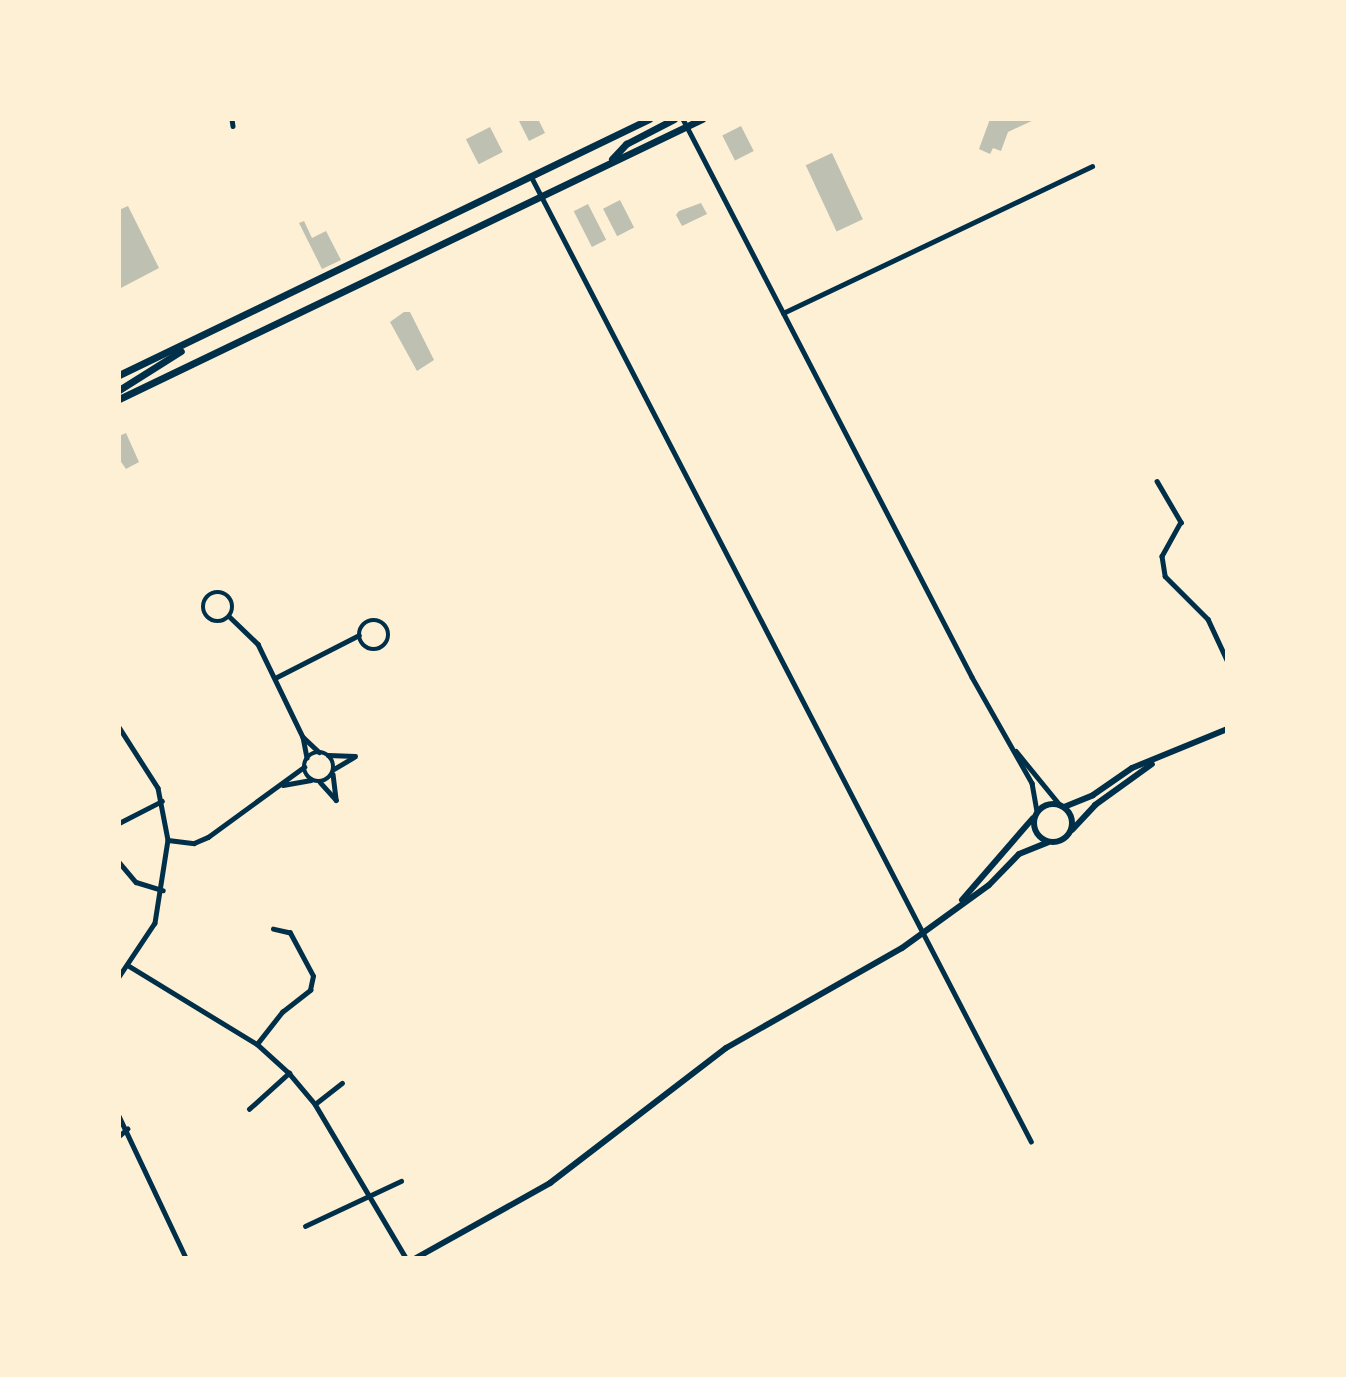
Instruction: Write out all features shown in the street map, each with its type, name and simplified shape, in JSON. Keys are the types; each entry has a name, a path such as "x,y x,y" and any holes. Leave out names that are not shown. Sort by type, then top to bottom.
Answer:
{"main road":[{"path":"119,375 199,339 649,119"},
{"path":"609,162 626,144 674,119"},
{"path":"119,399 543,197 686,121 702,119"},
{"path":"119,390 199,339"}],"street":[{"path":"686,121 783,313 1010,746 1032,783 1037,835 1048,842"},
{"path":"783,313 1092,166"},
{"path":"532,178 1031,1141"},
{"path":"1157,481 1181,522 1163,556 1166,576 1208,619 1227,660"},
{"path":"169,840 201,841 282,786 304,767 307,758 303,737 258,644 230,617 230,597 221,592 207,597 204,611 209,619 218,622 230,617"},
{"path":"275,678 359,635 365,622 383,622 389,635 386,644 377,650 363,645 359,635"},
{"path":"119,727 162,801 169,840 163,890 150,935 119,977"},
{"path":"416,1258 550,1183 726,1048 923,933 956,906 989,885 1019,854 1048,842 1060,841 1095,804 1153,763 1227,729"},
{"path":"303,737 319,752 355,756 320,782"},
{"path":"1010,746 1062,806 1072,820 1071,831"},
{"path":"307,758 319,752"},
{"path":"282,786 311,780 320,782 336,800 333,771 328,755"},
{"path":"956,906 1036,814 1048,804 1062,806 1093,795 1132,768 1153,763"},
{"path":"304,767 311,780"},
{"path":"119,823 162,801"},
{"path":"119,862 135,882 163,890"},
{"path":"257,1044 282,1012 310,990 313,976 290,933 273,929"},
{"path":"129,966 257,1044 289,1073 315,1104 372,1195 406,1258"},
{"path":"249,1109 289,1073"},
{"path":"315,1104 342,1083"},
{"path":"119,1116 127,1129 141,1171 186,1258"},
{"path":"119,1136 127,1129"},
{"path":"305,1226 401,1181"}],"building":[{"path":"518,119 538,119 545,133 529,141"},
{"path":"990,119 1036,119 1008,132 1001,151 993,148 990,154 979,149"},
{"path":"741,126 754,151 735,160 722,136"},
{"path":"490,127 503,152 479,164 466,139"},
{"path":"832,153 863,219 837,231 806,165"},
{"path":"620,200 634,228 617,236 603,209"},
{"path":"701,203 707,214 682,226 676,215 679,211"},
{"path":"588,204 606,240 592,247 574,211"},
{"path":"128,206 159,268 119,289 119,210"},
{"path":"304,221 312,238 326,231 341,260 322,269 299,223"},
{"path":"404,312 410,312 434,360 417,371 390,322"},
{"path":"126,433 139,462 126,469 119,459 119,436"}]}
